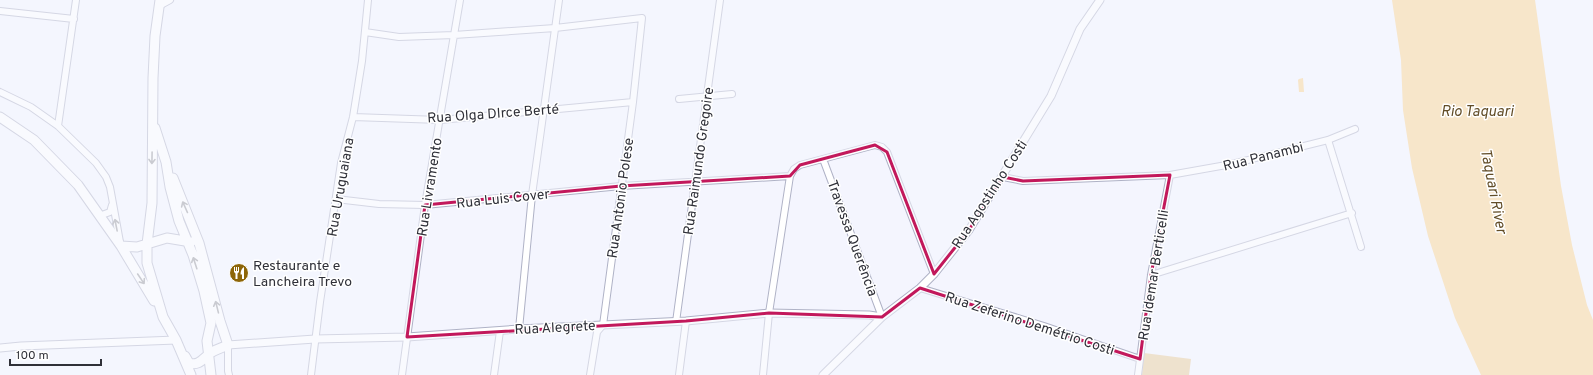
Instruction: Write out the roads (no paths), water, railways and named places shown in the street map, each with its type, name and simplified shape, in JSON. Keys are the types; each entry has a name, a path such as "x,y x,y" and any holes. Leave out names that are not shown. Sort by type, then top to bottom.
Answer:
{"main road":[{"path":"160,3 155,36 152,119 152,202 146,244 147,263 150,277 163,317"},
{"path":"0,117 34,140 78,185 120,246 189,363 194,364 198,363 208,354 228,345 199,244 166,162 152,119"},
{"path":"166,162 174,203 204,291 211,323 207,341 211,375"},
{"path":"120,246 137,247 167,238 175,238 199,244"},
{"path":"176,340 191,375"}],"street":[{"path":"58,126 76,0"},
{"path":"160,3 170,0"},
{"name":"Rua Uruguaiana","path":"311,375 341,163 353,116 368,0"},
{"name":"Rua Livramento","path":"402,375 425,205 460,0"},
{"path":"519,329 532,195 559,0"},
{"name":"Rua Raimundo Gregoire","path":"676,322 720,0"},
{"name":"Rua Agostinho Costi","path":"823,375 876,325 882,317 920,288 934,274 969,230 1003,177 1051,96 1080,29 1100,0"},
{"path":"0,11 74,18"},
{"name":"Rua Antonio Polese","path":"556,28 642,18 633,102 603,325 596,332 590,375"},
{"path":"365,32 399,37 556,28"},
{"path":"0,92 31,107 58,126 96,163 106,177 110,187 120,246"},
{"path":"679,99 732,94"},
{"name":"Rua Olga DIrce Berté","path":"353,116 440,120 633,102"},
{"name":"Rua Panambi","path":"1003,177 1023,181 1170,175 1232,164 1328,140 1355,129"},
{"path":"1328,140 1361,247"},
{"path":"763,375 769,313 790,176 794,169 800,165 875,146 882,147 887,152 934,274"},
{"name":"Travessa Querência","path":"823,159 882,317"},
{"name":"Rua Idemar Berticelli","path":"1138,375 1151,275 1170,175"},
{"name":"Rua Luis Cover","path":"336,200 379,204 425,205 621,186 694,183 790,176"},
{"path":"99,216 110,212 112,203"},
{"path":"1151,275 1352,214"},
{"name":"Rua Zeferino Demétrio Costi","path":"920,288 1044,326 1140,359"},
{"name":"Rua Alegrete","path":"228,345 316,339 407,337 519,329 676,322 769,313 869,315 882,317"},
{"path":"679,375 686,321"},
{"path":"494,375 500,331"},
{"path":"0,348 176,340"},
{"path":"228,345 228,374"}],"water":[{"name":"Rio Taquari","path":"1392,0 1535,0 1561,186 1572,245 1587,305 1593,320 1593,375 1481,375 1455,318 1428,236 1412,168 1403,110 1401,60"},
{"path":"1303,78 1304,92 1299,92 1298,80"}],"place":[{"name":"Restaurante e Lancheira Trevo","path":"239,273"}],"water label":[{"name":"Taquari River","path":"1494,191"}]}
